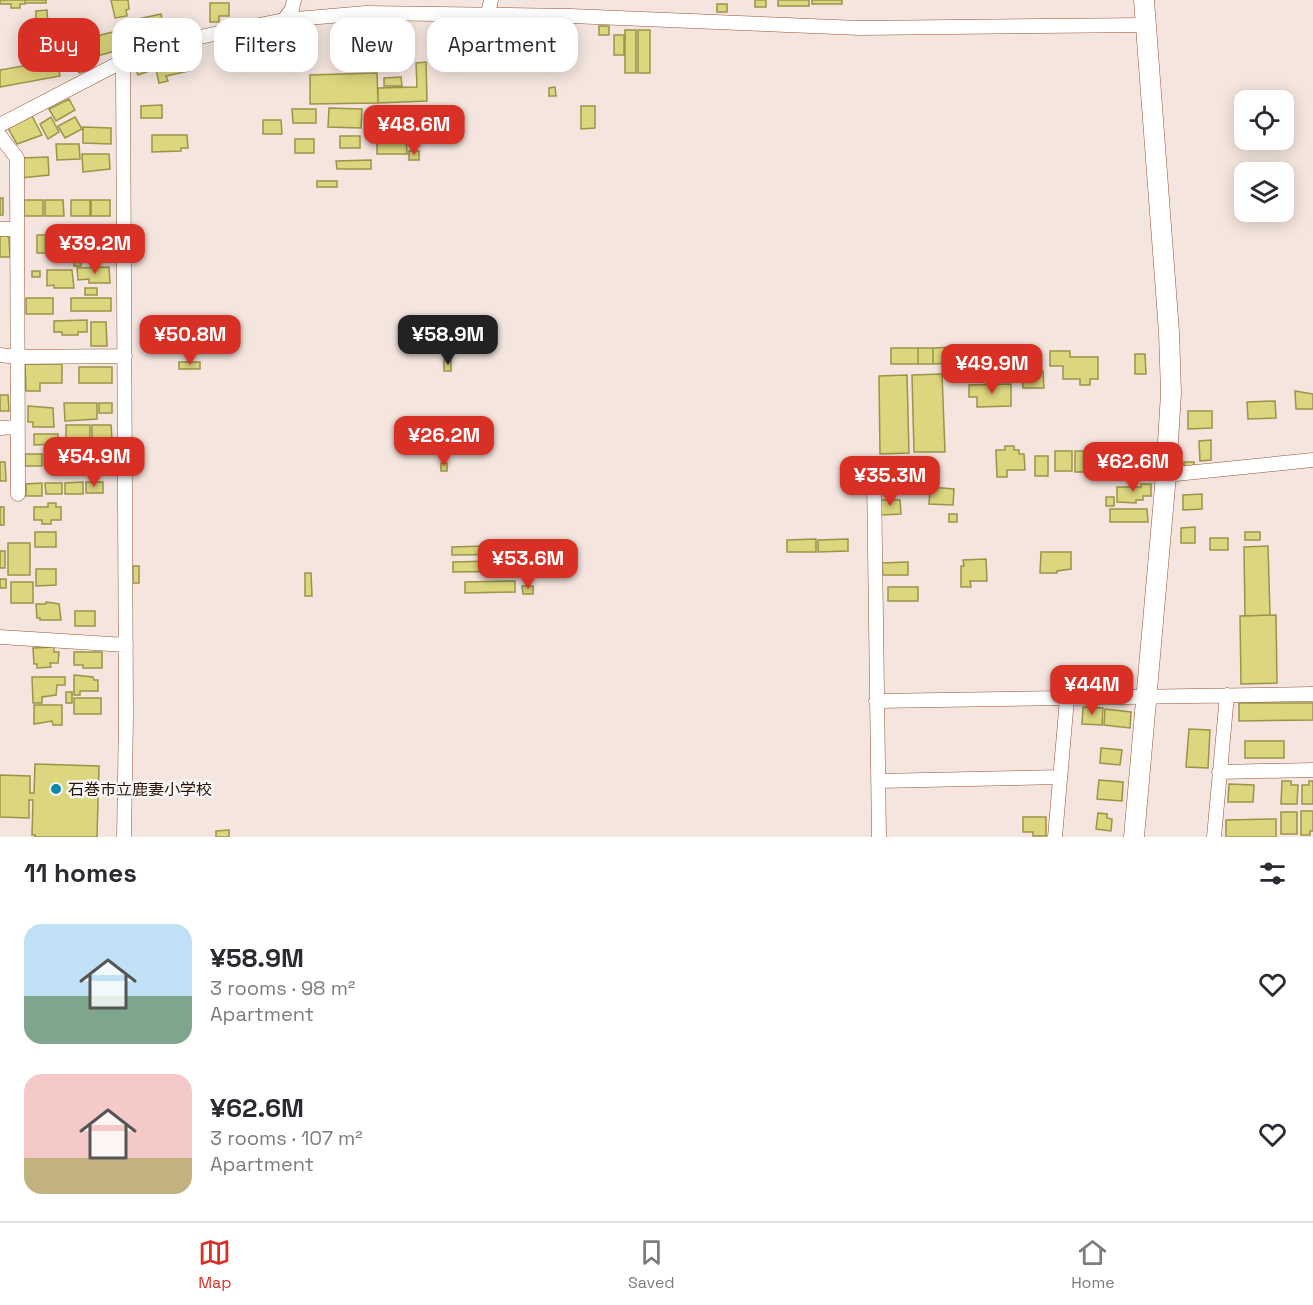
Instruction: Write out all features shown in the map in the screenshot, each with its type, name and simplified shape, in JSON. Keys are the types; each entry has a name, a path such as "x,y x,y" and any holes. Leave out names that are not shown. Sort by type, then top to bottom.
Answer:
{"street":[{"path":"285,18 292,9 294,0"},
{"path":"488,15 491,0"},
{"path":"1134,837 1166,475 1171,393 1169,332 1144,0"},
{"path":"307,18 366,13 571,16 860,28 1146,25"},
{"path":"0,125 112,67"},
{"path":"123,72 126,645 124,837"},
{"path":"0,136 17,158 18,494"},
{"path":"0,229 17,229"},
{"path":"0,355 16,357 125,356"},
{"path":"0,428 17,427"},
{"path":"1166,475 1313,460"},
{"path":"874,476 879,837"},
{"path":"0,637 126,645"},
{"path":"876,701 1313,694"},
{"path":"1214,837 1227,695"},
{"path":"1055,837 1067,699"},
{"path":"1220,772 1313,770"},
{"path":"878,781 1060,777"}],"building":[{"path":"0,0 25,0 25,4 20,4 20,8 11,8 11,4 0,4"},
{"path":"25,0 46,0 46,3 25,3"},
{"path":"111,0 128,0 127,16 115,18"},
{"path":"755,0 766,0 766,7 755,7"},
{"path":"778,0 809,0 809,6 778,6"},
{"path":"812,0 842,0 842,4 812,4"},
{"path":"210,3 229,3 229,16 219,16 219,18 214,18 214,22 210,22"},
{"path":"717,4 727,4 727,12 717,12"},
{"path":"47,10 48,18 36,18 36,11"},
{"path":"161,14 162,18 143,18"},
{"path":"599,26 609,26 609,35 599,35"},
{"path":"625,30 636,30 636,73 625,73"},
{"path":"638,30 650,30 650,73 638,73"},
{"path":"112,32 112,52 100,55 100,35"},
{"path":"614,35 624,35 624,55 614,55"},
{"path":"426,62 427,101 378,103 378,88 417,87 416,63"},
{"path":"18,67 18,72 59,72 60,76 0,87 0,70"},
{"path":"157,72 184,72 166,76 168,81 159,83"},
{"path":"377,73 378,103 310,104 310,75"},
{"path":"401,77 402,86 384,86 384,78"},
{"path":"555,87 556,96 549,96 549,88"},
{"path":"69,99 75,110 56,121 49,109"},
{"path":"162,105 162,118 141,118 141,106"},
{"path":"581,106 595,106 595,128 581,129"},
{"path":"329,108 362,109 361,128 328,127"},
{"path":"292,109 316,109 316,123 293,123"},
{"path":"32,116 42,135 17,144 8,128"},
{"path":"51,117 59,132 48,139 40,124"},
{"path":"75,117 82,129 65,138 58,126"},
{"path":"263,120 281,120 282,134 263,134"},
{"path":"83,127 111,128 111,144 83,143"},
{"path":"152,135 187,135 188,148 181,148 181,151 152,152"},
{"path":"377,135 406,135 407,154 377,154"},
{"path":"340,136 360,136 360,148 340,148"},
{"path":"295,139 314,139 314,153 295,153"},
{"path":"56,144 79,144 80,159 57,160"},
{"path":"409,151 419,151 419,160 409,160"},
{"path":"82,154 109,154 110,169 83,172"},
{"path":"48,157 49,175 21,178 21,158"},
{"path":"371,160 371,169 337,169 336,161"},
{"path":"317,181 337,181 337,187 317,187"},
{"path":"0,198 3,198 3,215 0,215"},
{"path":"24,200 43,200 43,216 24,216"},
{"path":"45,200 63,200 64,216 45,216"},
{"path":"71,200 90,200 90,216 71,216"},
{"path":"91,200 110,200 110,216 91,216"},
{"path":"72,233 96,233 96,236 103,236 103,250 90,250 90,254 83,254 83,250 72,250"},
{"path":"0,234 6,234 9,238 10,257 0,257"},
{"path":"37,235 62,235 62,250 55,250 55,253 37,253"},
{"path":"74,259 81,259 81,266 74,266"},
{"path":"109,267 110,283 89,283 89,279 78,280 77,268"},
{"path":"47,270 72,270 74,288 47,286"},
{"path":"32,271 40,271 40,277 32,277"},
{"path":"85,288 97,288 97,295 85,295"},
{"path":"26,298 53,298 53,314 26,314"},
{"path":"71,298 111,298 111,311 71,311"},
{"path":"87,320 87,332 78,332 78,335 62,335 62,332 54,332 54,321"},
{"path":"91,322 106,322 107,346 91,346"},
{"path":"955,347 956,363 933,364 933,348"},
{"path":"891,348 918,348 918,364 891,364"},
{"path":"918,348 933,348 933,364 918,364"},
{"path":"1050,351 1070,351 1070,357 1098,357 1098,379 1090,379 1090,385 1080,385 1080,379 1063,379 1063,366 1050,366"},
{"path":"1135,354 1145,354 1146,374 1135,374"},
{"path":"444,360 451,360 451,371 444,371"},
{"path":"179,362 200,362 200,369 179,369"},
{"path":"25,364 62,364 62,383 40,383 40,391 26,391"},
{"path":"79,367 112,367 112,383 79,383"},
{"path":"1022,371 1043,371 1044,388 1023,388"},
{"path":"942,374 945,452 914,452 912,375"},
{"path":"907,375 909,453 880,454 879,376"},
{"path":"1011,384 1011,406 977,407 977,397 969,397 969,385"},
{"path":"1295,391 1313,394 1313,409 1296,409"},
{"path":"0,395 8,395 9,411 0,411"},
{"path":"1275,401 1276,418 1248,419 1247,402"},
{"path":"64,403 97,403 97,419 65,421"},
{"path":"99,403 112,403 112,413 99,413"},
{"path":"28,406 53,408 54,427 33,427 33,422 28,422"},
{"path":"1188,411 1212,411 1212,428 1188,429"},
{"path":"66,425 90,425 90,443 81,443 81,445 66,443"},
{"path":"92,425 111,425 112,439 100,439 100,443 92,443"},
{"path":"34,434 58,434 58,444 34,445"},
{"path":"1211,440 1211,460 1200,461 1199,441"},
{"path":"1005,446 1014,446 1014,450 1019,450 1019,454 1024,454 1025,470 1007,470 1007,477 997,477 996,450 1005,450"},
{"path":"1055,451 1072,451 1072,471 1055,471"},
{"path":"1075,451 1096,451 1096,469 1092,469 1092,472 1075,472"},
{"path":"86,453 103,453 103,464 86,465"},
{"path":"25,454 42,454 42,466 25,466"},
{"path":"46,454 62,454 63,466 46,466"},
{"path":"65,454 83,454 83,465 66,466"},
{"path":"1035,456 1048,456 1048,476 1035,476"},
{"path":"0,462 5,462 6,481 0,481"},
{"path":"1184,462 1194,462 1194,468 1184,468"},
{"path":"441,463 447,463 447,471 441,471"},
{"path":"83,482 83,494 65,494 65,483"},
{"path":"86,482 103,482 103,493 86,493"},
{"path":"42,483 42,496 26,496 26,484"},
{"path":"45,483 62,483 62,494 46,494"},
{"path":"1141,484 1151,484 1151,496 1143,496 1143,500 1136,500 1136,503 1117,502 1117,487 1141,487"},
{"path":"930,487 954,489 953,505 929,504"},
{"path":"1202,494 1202,509 1183,510 1183,495"},
{"path":"1106,497 1114,497 1114,506 1106,506"},
{"path":"880,500 900,500 901,514 881,515"},
{"path":"48,503 56,503 56,507 61,507 61,520 51,520 51,524 42,524 42,520 34,520 34,507 48,507"},
{"path":"0,507 4,507 4,525 0,525"},
{"path":"1110,509 1147,509 1148,522 1110,522"},
{"path":"949,514 957,514 957,522 949,522"},
{"path":"1195,527 1195,543 1181,543 1181,528"},
{"path":"35,532 56,532 56,547 35,547"},
{"path":"1245,532 1260,532 1260,540 1245,540"},
{"path":"1210,538 1228,538 1228,550 1210,550"},
{"path":"816,539 816,552 787,552 787,540"},
{"path":"848,539 848,551 818,552 818,540"},
{"path":"8,543 30,543 30,575 8,575"},
{"path":"522,545 522,554 452,555 452,547"},
{"path":"1268,546 1270,615 1245,616 1244,547"},
{"path":"535,547 570,547 570,567 535,567"},
{"path":"0,551 5,551 5,568 0,568"},
{"path":"1041,552 1071,552 1071,569 1057,571 1057,573 1040,573"},
{"path":"986,559 987,581 970,581 971,587 961,587 963,560"},
{"path":"525,560 525,571 453,572 453,562"},
{"path":"908,562 908,575 883,575 882,563"},
{"path":"133,566 139,566 139,583 133,583"},
{"path":"36,569 56,569 56,585 36,586"},
{"path":"305,573 311,573 312,596 305,596"},
{"path":"0,579 6,579 6,588 0,588"},
{"path":"515,581 515,592 465,593 465,582"},
{"path":"11,582 33,582 33,603 11,603"},
{"path":"522,586 533,586 533,594 523,594"},
{"path":"888,587 918,587 918,601 888,601"},
{"path":"46,602 59,604 61,620 37,618 36,604 46,604"},
{"path":"75,611 95,611 95,626 75,626"},
{"path":"1276,615 1277,683 1241,684 1240,616"},
{"path":"54,647 54,652 59,652 58,663 50,663 51,667 37,668 37,664 34,664 33,648"},
{"path":"74,652 102,652 102,668 83,668 83,665 74,665"},
{"path":"74,675 93,677 94,680 98,680 98,691 80,691 80,695 74,695"},
{"path":"32,677 65,677 65,685 57,685 56,695 42,697 42,703 33,703"},
{"path":"66,692 72,692 72,703 66,703"},
{"path":"74,698 101,698 101,714 74,714"},
{"path":"1239,703 1313,703 1313,720 1239,721"},
{"path":"34,705 62,705 62,725 53,725 52,721 34,724"},
{"path":"1083,707 1103,708 1102,725 1082,724"},
{"path":"1105,709 1131,712 1130,728 1104,725"},
{"path":"1189,729 1210,730 1208,768 1186,767"},
{"path":"1245,741 1284,741 1284,758 1245,758"},
{"path":"1101,748 1122,750 1120,765 1100,763"},
{"path":"35,764 99,766 97,837 35,837 32,835 33,800 29,800 29,818 0,817 0,775 30,776 30,793 34,793"},
{"path":"1099,780 1123,782 1122,801 1097,799"},
{"path":"1282,781 1291,781 1291,785 1298,785 1297,804 1281,804"},
{"path":"1309,781 1313,781 1313,804 1302,804 1302,785 1309,785"},
{"path":"1229,784 1254,785 1253,802 1228,802"},
{"path":"1301,811 1313,811 1313,831 1310,831 1310,835 1301,835"},
{"path":"1281,812 1297,812 1297,834 1281,834"},
{"path":"1098,813 1107,814 1107,818 1112,819 1111,831 1096,829"},
{"path":"1023,817 1046,817 1046,836 1033,836 1033,832 1023,832"},
{"path":"1276,819 1276,837 1226,837 1226,820"},
{"path":"229,830 229,837 216,837 216,831"}],"place":[{"name":"石巻市立鹿妻小学校","path":"56,789"}]}
